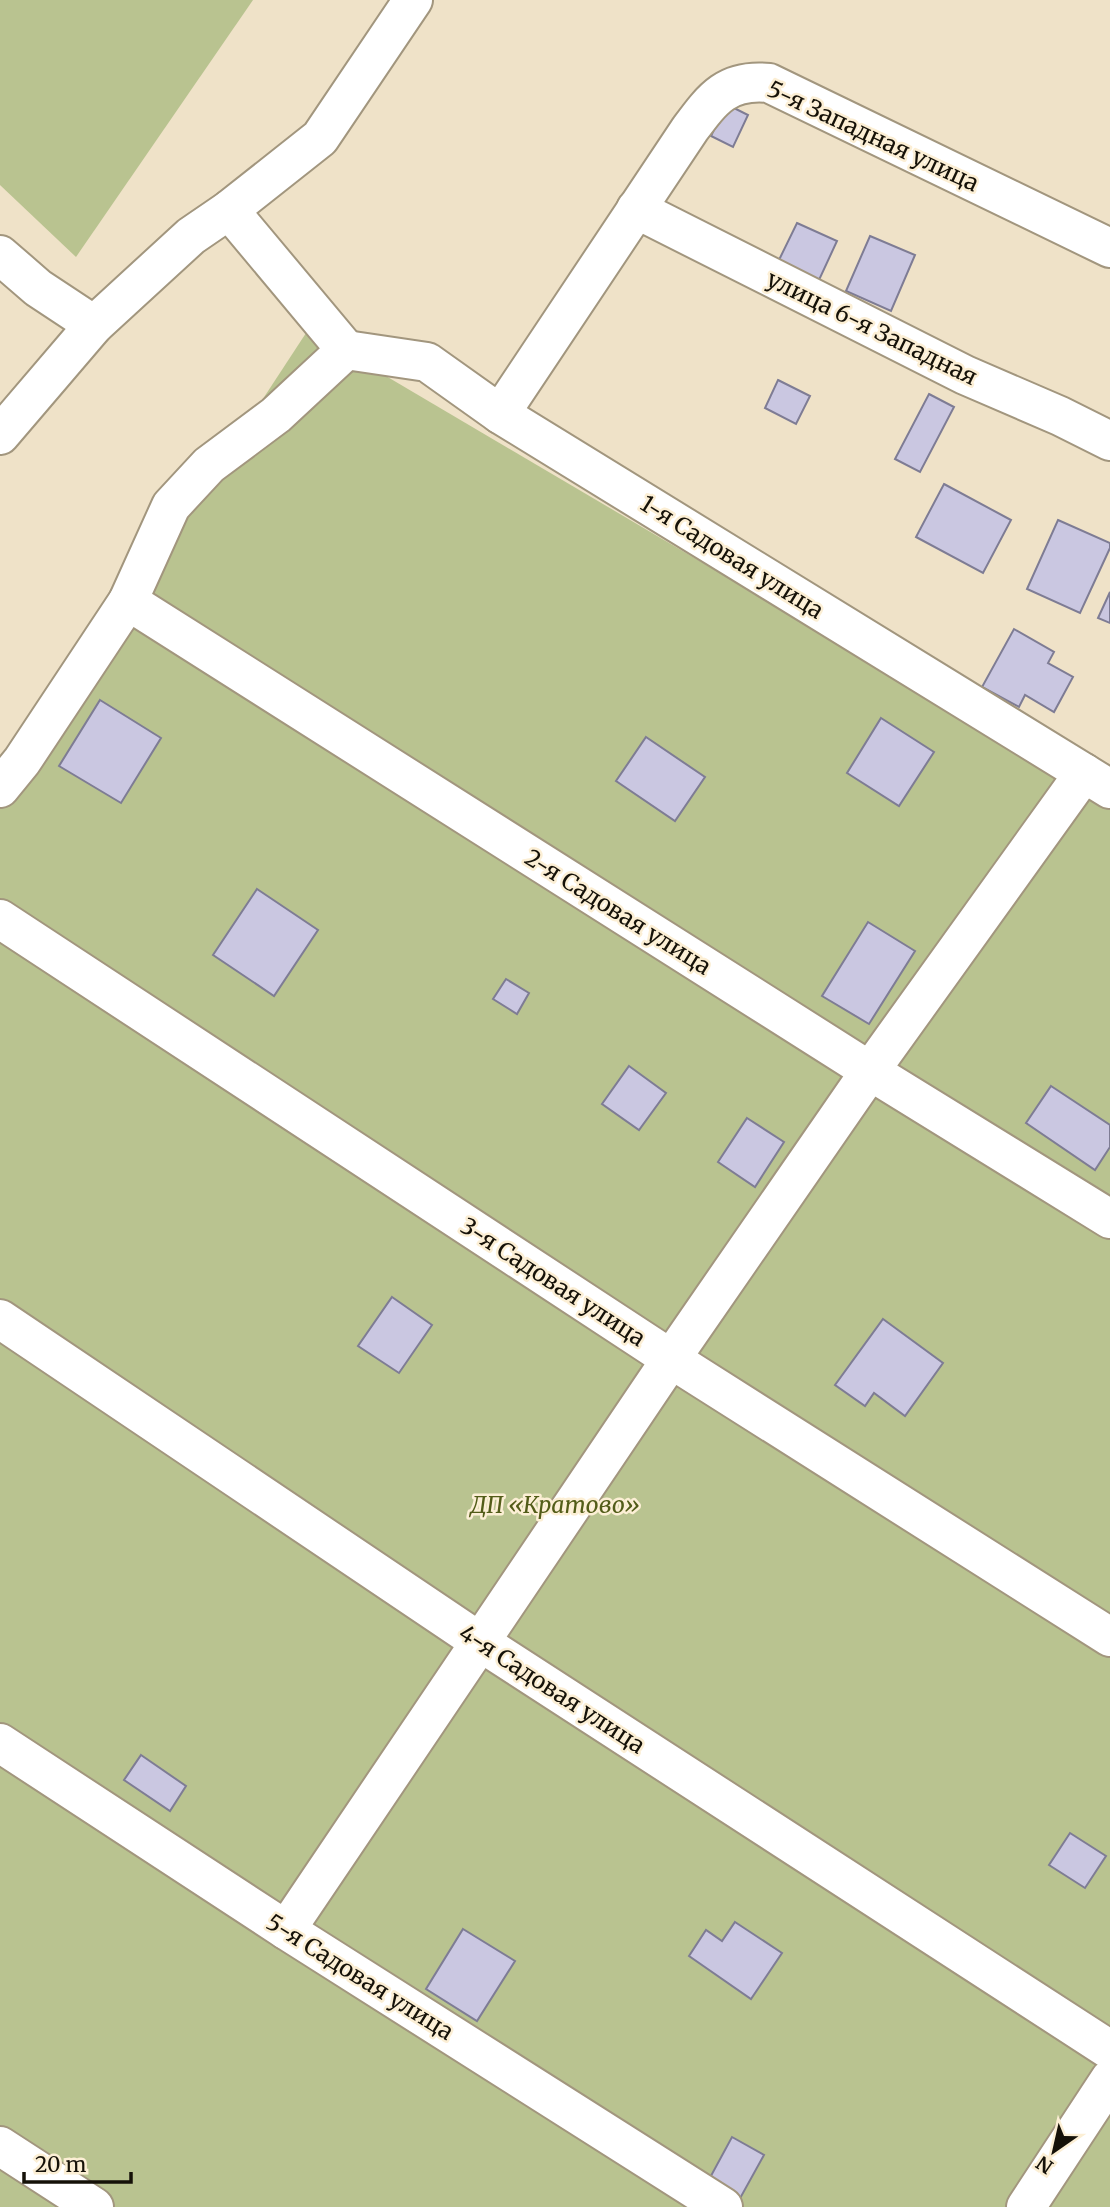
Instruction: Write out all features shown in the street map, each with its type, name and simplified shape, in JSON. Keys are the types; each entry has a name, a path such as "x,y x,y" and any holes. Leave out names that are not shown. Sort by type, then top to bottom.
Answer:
{"street":[{"path":"0,435 94,325 191,236 229,210 320,138 414,0"},
{"name":"5-я Западная улица","path":"500,414 708,105 731,86 750,82 769,83 1110,248"},
{"name":"улица 6-я Западная","path":"636,209 965,375 1110,441"},
{"path":"0,788 22,761 128,601 172,506 209,465 276,415 346,350 229,210"},
{"path":"0,255 38,288 94,325"},
{"name":"1-я Садовая улица","path":"346,350 427,362 500,414 1097,781"},
{"name":"2-я Садовая улица","path":"128,601 870,1071 1110,1219"},
{"path":"286,1930 671,1359 870,1071 1097,781"},
{"name":"3-я Садовая улица","path":"0,919 671,1359 1110,1637"},
{"name":"4-я Садовая улица","path":"0,1320 480,1642 1110,2050"},
{"name":"5-я Садовая улица","path":"0,1743 286,1930 723,2207"},
{"path":"1026,2207 1110,2079"},
{"path":"0,2146 94,2207"}],"green space":[{"path":"0,0 253,0 76,257 0,185"},
{"name":"ДП «Кратово»","path":"308,330 1110,803 1110,2207 0,2207 0,800"}],"building":[{"path":"726,104 748,115 733,147 711,136"},
{"path":"797,223 837,241 819,280 778,262"},
{"path":"870,236 915,255 891,311 846,291"},
{"path":"778,380 810,396 796,424 765,408"},
{"path":"929,394 954,407 920,472 895,459"},
{"path":"944,484 1011,520 983,573 916,537"},
{"path":"1058,520 1110,543 1080,613 1027,589"},
{"path":"1110,592 1110,623 1098,618"},
{"path":"1014,629 1054,652 1048,663 1073,677 1054,712 1025,695 1019,707 982,687"},
{"path":"100,700 161,738 121,803 59,766"},
{"path":"881,718 934,752 899,806 847,773"},
{"path":"646,737 705,777 675,821 616,781"},
{"path":"257,889 318,930 274,996 213,955"},
{"path":"868,922 915,951 869,1024 822,996"},
{"path":"506,979 529,993 517,1014 493,999"},
{"path":"629,1066 666,1093 639,1130 602,1104"},
{"path":"1051,1086 1110,1125 1110,1147 1095,1170 1026,1123"},
{"path":"747,1118 784,1142 755,1187 718,1162"},
{"path":"392,1297 432,1325 399,1373 358,1346"},
{"path":"883,1319 943,1363 905,1416 874,1393 865,1406 835,1385"},
{"path":"141,1755 186,1786 170,1811 124,1780"},
{"path":"1070,1833 1106,1856 1085,1888 1049,1865"},
{"path":"735,1922 782,1953 751,1999 689,1956 706,1930 722,1941"},
{"path":"463,1929 515,1961 477,2021 426,1989"},
{"path":"732,2137 764,2155 738,2202 706,2185"}]}
